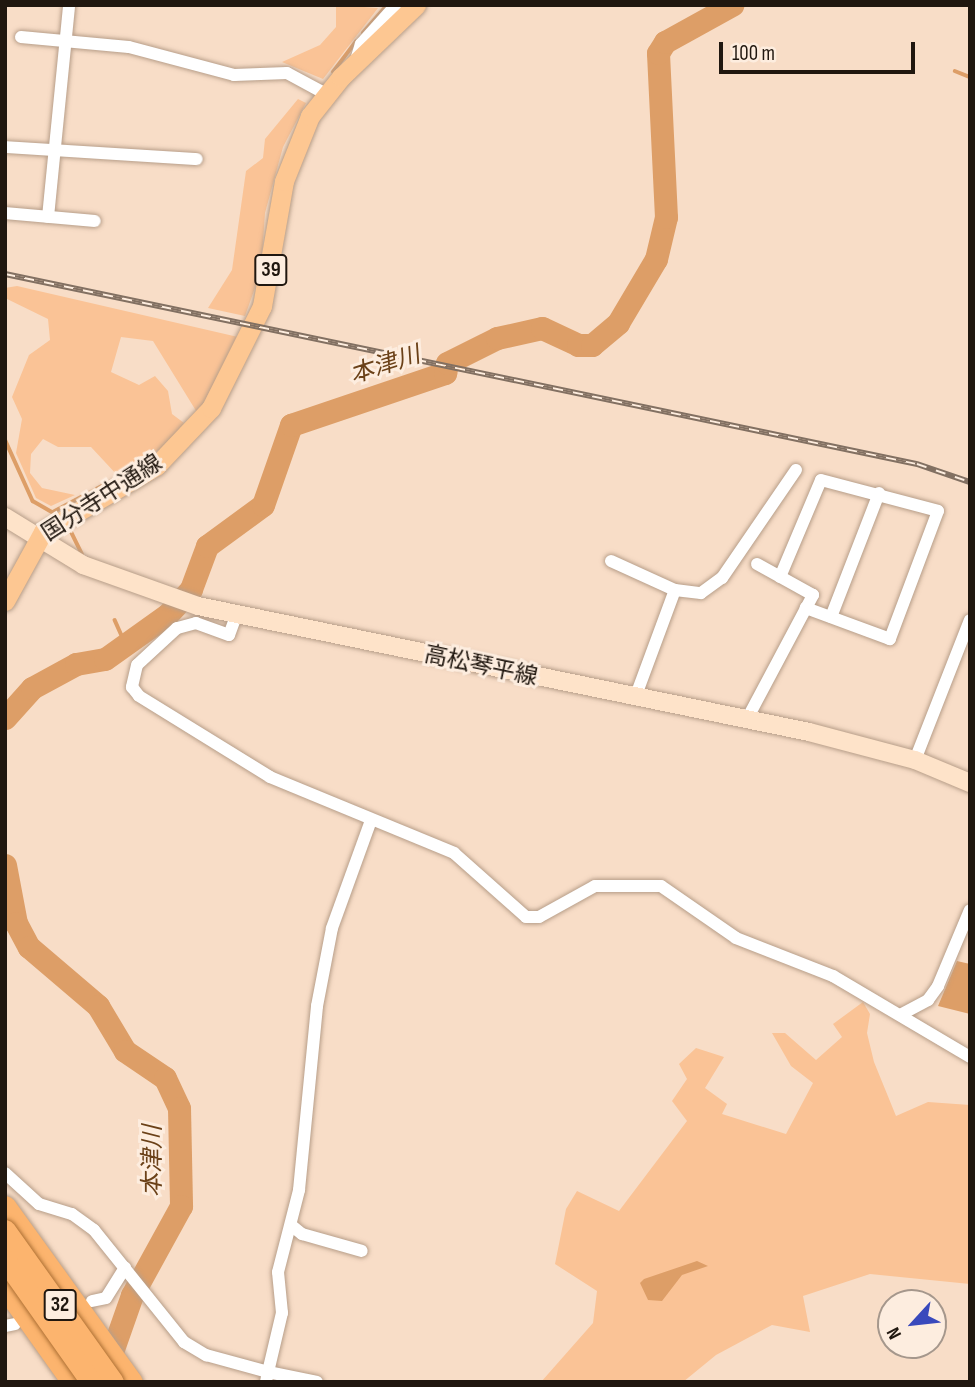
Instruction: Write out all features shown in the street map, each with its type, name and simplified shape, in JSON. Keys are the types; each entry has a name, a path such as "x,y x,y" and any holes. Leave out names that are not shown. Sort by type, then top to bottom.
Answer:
{"highway":[{"path":"5,1206 91,1312 132,1382"},
{"name":"32","path":"5,1230 113,1382"},
{"name":"32","path":"5,1260 91,1382"},
{"path":"5,1288 66,1373"}],"main road":[{"name":"国分寺中通線","path":"5,601 36,540 165,459 211,408 262,306 292,154 326,94 416,5"},
{"name":"高松琴平線","path":"5,517 36,540 163,597 198,607 746,721 915,760 970,783"}],"street":[{"path":"48,217 69,5"},
{"path":"355,64 361,44 396,5"},
{"path":"21,37 66,39 129,47 218,72 287,73 326,94"},
{"path":"5,147 197,159"},
{"path":"5,214 94,221"},
{"path":"611,561 675,590 701,593 722,578 796,470"},
{"path":"780,577 821,480 879,493 938,511 890,639 806,608"},
{"path":"831,617 879,493"},
{"path":"746,721 813,595 757,564"},
{"path":"635,698 675,590"},
{"path":"236,616 229,635 196,623 177,628 137,665 132,687 235,758 371,820 454,853 526,917 539,917 595,886 661,886 747,944 833,976 970,1057"},
{"path":"915,760 970,620"},
{"path":"267,1377 282,1313 278,1272 292,1226 317,1006 332,929 371,820"},
{"path":"900,1015 928,1000 939,986 970,910"},
{"path":"5,1173 38,1204 72,1214 94,1230 184,1342 206,1355 267,1377 317,1382"},
{"path":"292,1226 302,1234 362,1251"},
{"path":"91,1312 128,1270"}],"shaded area":[{"path":"336,5 378,8 323,79 282,62 320,45 336,27"},
{"path":"298,99 306,103 283,147 265,213 261,271 245,316 208,308 232,270 246,171 263,158 265,139"},
{"path":"17,286 238,337 198,414 153,341 121,337 111,372 139,385 155,376 168,391 172,414 184,423 167,445 118,476 91,447 58,447 43,439 31,454 30,473 42,488 75,495 51,506 36,498 16,453 22,419 12,397 29,355 50,340 48,319 5,298 5,288"},
{"path":"957,961 970,964 970,1014 938,1006"},
{"path":"863,1002 870,1014 867,1033 874,1062 896,1116 928,1102 970,1105 970,1284 870,1274 803,1296 810,1332 772,1325 716,1355 683,1382 541,1382 593,1323 597,1291 555,1264 566,1209 577,1191 619,1211 687,1121 672,1101 687,1079 679,1064 696,1048 724,1057 705,1088 727,1104 722,1114 786,1134 813,1083 791,1066 772,1033 785,1033 816,1060 842,1037 833,1024"},
{"path":"697,1261 708,1266 682,1275 662,1301 648,1300 640,1283 644,1279"}],"waterway":[{"path":"363,33 387,5"},
{"name":"本津川","path":"5,718 32,688 76,664 105,659 167,615 191,589 207,546 263,505 291,425 445,373 447,363 497,338 542,328 578,345 592,345 618,323 656,259 666,217 658,53 665,42 732,5"},
{"path":"333,72 356,42"},
{"path":"955,71 970,77"},
{"path":"5,439 33,501 54,513"},
{"path":"53,512 117,478"},
{"path":"70,529 82,554"},
{"path":"115,620 127,647"},
{"name":"本津川","path":"5,865 16,923 29,947 98,1006 125,1051 165,1078 179,1108 181,1206 132,1295 106,1369"}],"railway":[{"path":"5,274 917,464 970,482"}]}
